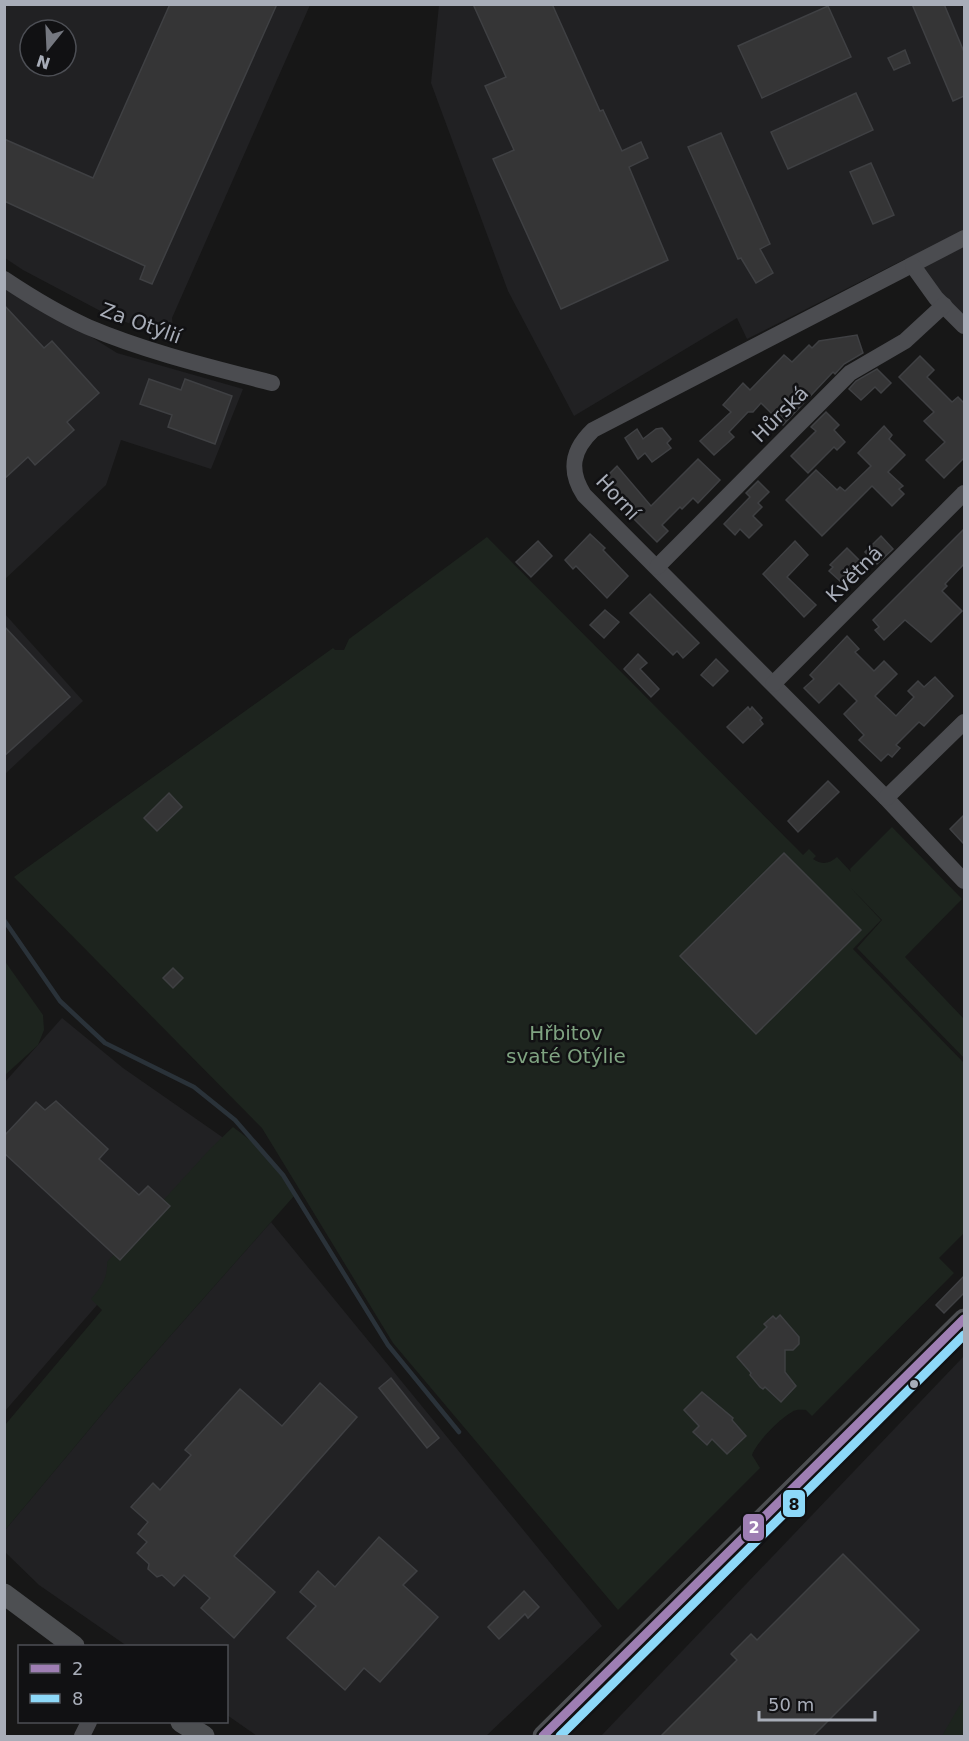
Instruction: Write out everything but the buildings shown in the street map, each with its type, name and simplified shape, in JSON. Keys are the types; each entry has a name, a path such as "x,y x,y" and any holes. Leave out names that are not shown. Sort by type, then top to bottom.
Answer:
{"main road":[{"path":"543,1737 964,1319"},
{"path":"4,1594 71,1645"},
{"path":"183,1723 204,1737"}],"street":[{"name":"Horní","path":"964,238 593,430 582,440 574,462 576,483 584,495 886,798 964,881"},
{"path":"913,266 926,285 964,326"},
{"name":"Za Otýlií","path":"4,279 88,327 177,359 272,383"},
{"name":"Hůrská","path":"657,567 850,373 905,341 944,305"},
{"name":"Květná","path":"773,684 964,493"},
{"path":"886,798 964,722"},
{"path":"82,1737 88,1723"}],"shaded area":[{"path":"4,5 310,5 172,318 174,341 108,315 5,258"},
{"path":"439,5 961,5 964,11 964,317 905,259 747,339 737,318 574,416 508,291 431,83"},
{"path":"5,283 117,353 243,389 211,469 121,440 106,485 5,579"},
{"path":"4,613 83,701 5,774 4,774"},
{"path":"62,1018 123,1068 235,1146 5,1411 5,1082"},
{"path":"271,1222 602,1626 486,1736 257,1736 228,1716 228,1645 126,1645 39,1585 5,1552 5,1530 118,1395"},
{"path":"964,1356 964,1736 601,1736"}],"green space":[{"name":"Hřbitov svaté Otýlie","path":"487,537 803,855 809,849 816,856 813,859 822,863 837,857 851,872 850,869 892,827 962,899 905,957 964,1019 964,1058 857,948 882,920 850,887 881,920 853,949 964,1063 964,1233 939,1258 954,1273 812,1416 806,1410 795,1410 775,1425 752,1455 760,1468 618,1610 393,1343 262,1128 14,877 333,648 344,650 349,639"},
{"path":"4,960 43,1015 44,1030 38,1045 5,1075"},
{"path":"233,1127 276,1166 294,1196 118,1395 5,1530 5,1425 102,1310 91,1299 103,1282 107,1262"},
{"path":"964,1698 964,1736 942,1736"}],"waterway":[{"path":"4,920 60,1001 105,1043 194,1087 235,1120 283,1175 388,1345 459,1432"}],"transit line":[{"name":"2","path":"543,1736 964,1319"},
{"name":"8","path":"560,1736 964,1335"}]}
